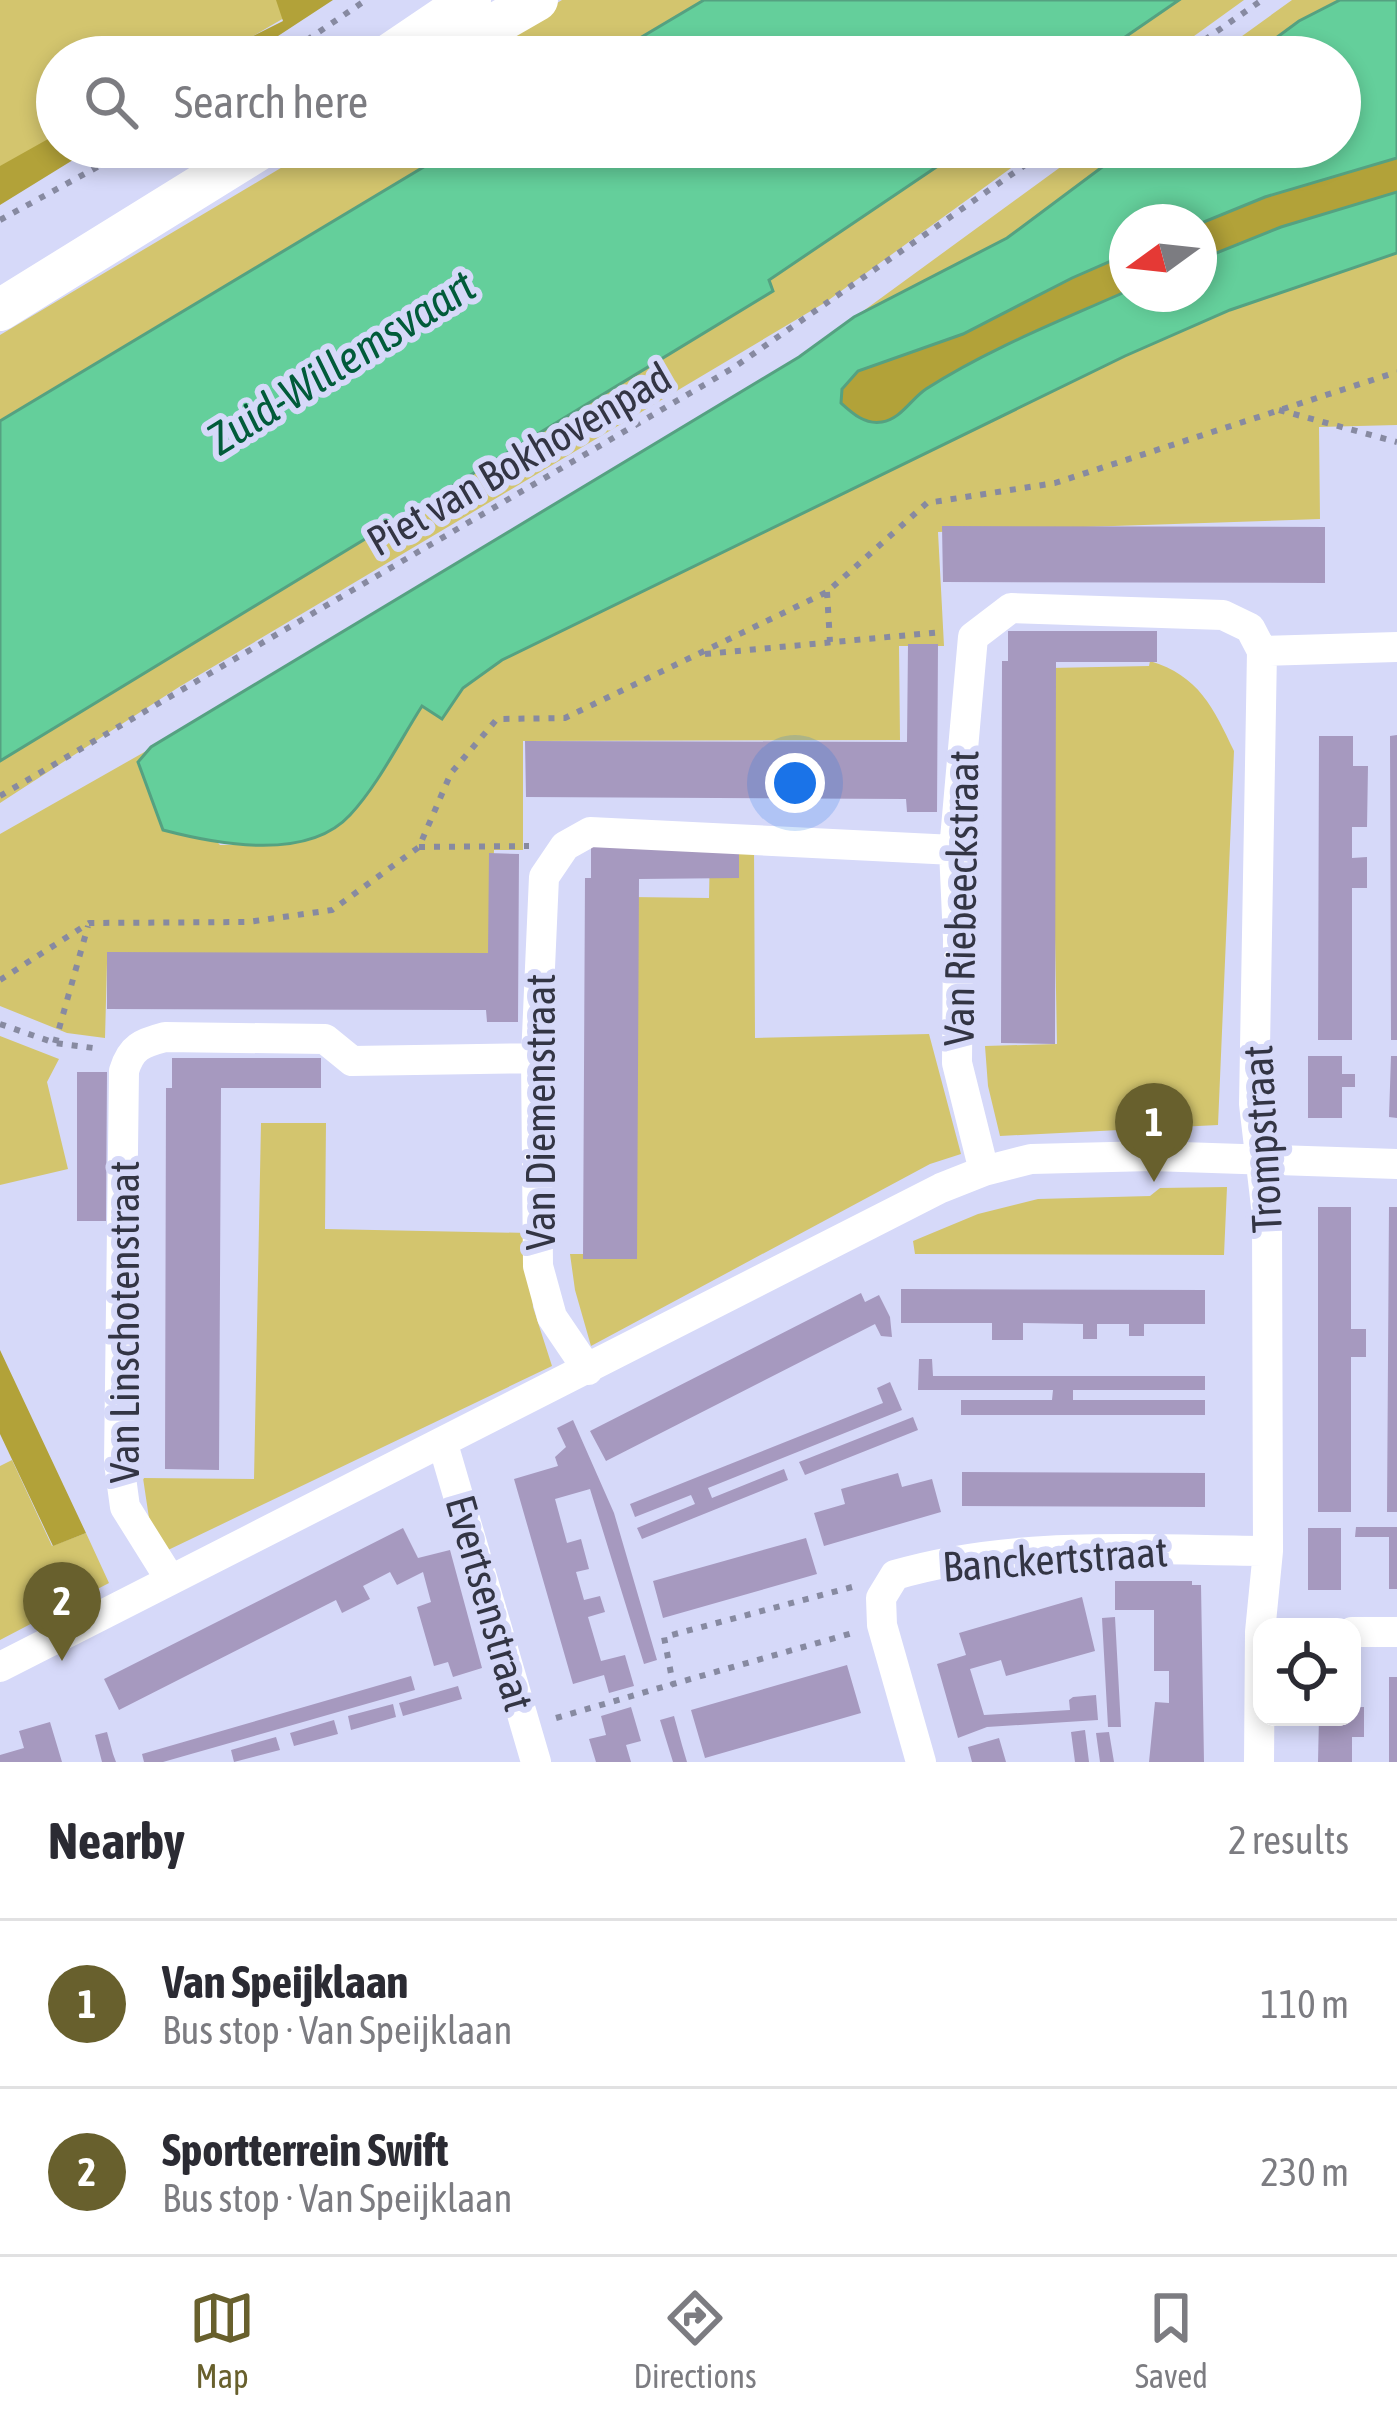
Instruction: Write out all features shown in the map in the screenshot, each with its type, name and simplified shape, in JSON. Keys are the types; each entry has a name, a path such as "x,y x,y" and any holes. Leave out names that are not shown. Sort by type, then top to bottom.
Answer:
{"main road":[{"path":"417,36 470,0"},
{"path":"474,36 537,0"},
{"path":"0,310 232,168"}],"street":[{"path":"985,628 1011,608 1223,615 1250,628 1262,651 1397,647"},
{"name":"Van Riebeeckstraat","path":"984,1171 956,1063 954,850 970,651 974,637 985,628"},
{"name":"Trompstraat","path":"1262,651 1255,1104 1267,1215 1268,1551 1262,1618"},
{"path":"565,846 590,832 954,850"},
{"name":"Van Diemenstraat","path":"565,846 544,877 536,1058 538,1266 552,1317 588,1370"},
{"path":"129,1053 142,1043 165,1037 325,1040 352,1061 536,1058"},
{"name":"Van Linschotenstraat","path":"129,1053 124,1071 119,1463 125,1507 170,1579"},
{"path":"0,1667 941,1188 984,1171 1051,1158 1152,1156 1397,1165"},
{"name":"Evertsenstraat","path":"443,1444 536,1762"},
{"name":"Banckertstraat","path":"882,1624 881,1598 895,1575 943,1561 1063,1550 1268,1551"},
{"path":"882,1624 921,1762"},
{"path":"1361,1632 1397,1632"},
{"name":"Trompstraat","path":"1259,1762 1260,1726"}],"path":[{"path":"313,36 366,0"},
{"path":"1210,36 1262,0"},
{"path":"0,220 95,168"},
{"name":"Piet van Bokhovenpad","path":"0,796 733,368 1021,168"},
{"path":"0,980 89,923 248,922 332,910 419,847 451,773 496,719 565,718 827,592 927,503 1055,483 1397,372"},
{"path":"1277,410 1397,442"},
{"path":"827,592 830,641"},
{"path":"695,655 985,628"},
{"path":"419,847 565,846"},
{"path":"55,1043 89,923"},
{"path":"0,1024 55,1043 129,1053"},
{"path":"674,1684 664,1637 895,1575"},
{"path":"526,1727 882,1624"}],"shaded area":[{"path":"0,0 315,0 253,36 36,36 36,155 0,175"},
{"path":"276,0 333,0 278,36 253,36 283,21"},
{"path":"562,0 704,0 643,36 501,36"},
{"path":"1179,0 1244,0 1194,36 1127,36"},
{"path":"1292,0 1340,0 1279,36 1242,36"},
{"path":"36,146 36,168 60,168 0,205 0,166"},
{"path":"1397,158 1397,192 1281,227 1217,253 1217,217 1265,197"},
{"path":"281,168 422,168 0,421 0,335"},
{"path":"935,168 1011,168 826,302 179,687 0,803 0,761 772,291 769,280"},
{"path":"1059,168 1101,168 1007,238 855,317"},
{"path":"1397,253 1397,425 1319,427 1320,519 938,532 944,646 899,646 900,740 523,741 523,850 494,850 490,963 107,963 105,1038 67,1033 0,1006 0,834 148,750 138,762 220,845 315,837 357,799 422,706 442,719 463,688 502,660 1125,356 1230,310"},
{"path":"1109,262 1109,299 980,357 934,384 889,420 865,420 841,403 842,389 858,371 963,334"},
{"path":"1150,661 1193,684 1234,751 1218,1125 1000,1136 988,1086 985,1046 1057,1044 1050,668 1149,666"},
{"path":"754,846 755,1038 929,1034 961,1154 930,1164 591,1346 570,1254 628,1254 631,897 709,898 710,848"},
{"path":"0,1036 59,1059 47,1082 68,1169 0,1185"},
{"path":"261,1123 326,1123 325,1229 528,1233 533,1307 552,1366 166,1551 149,1518 143,1478 254,1479"},
{"path":"1227,1187 1224,1255 915,1254 913,1241 978,1214 1038,1199 1150,1196 1160,1188"},
{"path":"0,1350 86,1533 53,1546 0,1434"},
{"path":"12,1460 52,1546 86,1533 109,1583 0,1640 0,1466"}],"water":[{"path":"704,0 1179,0 1127,36 643,36"},
{"path":"1340,0 1397,0 1397,158 1265,197 1217,217 1217,204 1109,204 1109,262 963,334 858,371 842,389 841,403 864,420 889,420 926,389 999,348 1109,299 1109,312 1217,312 1217,253 1281,227 1397,192 1397,253 1230,310 1125,356 502,660 463,688 442,719 422,706 370,790 332,830 286,844 260,845 163,830 138,762 151,747 799,357 854,317 1007,238 1101,168 1361,168 1361,36 1279,36"},
{"name":"Zuid-Willemsvaart","path":"422,168 935,168 769,280 773,291 0,761 0,421"}],"building":[{"path":"942,526 1325,527 1325,583 943,582"},
{"path":"1008,631 1157,631 1157,662 1056,662 1055,1044 1001,1043 1002,661 1008,661"},
{"path":"908,644 938,644 937,812 907,812 906,799 526,797 525,741 907,742"},
{"path":"1397,735 1397,1040 1391,1040 1390,736"},
{"path":"1319,736 1353,736 1353,766 1368,766 1367,827 1352,827 1352,858 1367,857 1367,888 1352,888 1352,1040 1318,1040"},
{"path":"739,846 739,878 639,879 637,1259 583,1259 585,878 591,878 591,847"},
{"path":"489,853 519,854 518,1022 487,1022 486,1010 107,1009 107,952 488,953"},
{"path":"1308,1056 1342,1056 1342,1074 1355,1074 1355,1087 1342,1087 1342,1118 1308,1118"},
{"path":"1391,1056 1397,1056 1397,1118 1389,1117"},
{"path":"172,1058 321,1058 321,1088 221,1088 219,1470 165,1469 166,1088 172,1088"},
{"path":"77,1072 107,1072 106,1221 77,1221"},
{"path":"1318,1207 1351,1207 1351,1329 1366,1329 1366,1357 1351,1357 1351,1512 1318,1512"},
{"path":"1389,1207 1397,1207 1397,1512 1387,1512"},
{"path":"901,1289 1205,1290 1205,1324 1144,1324 1144,1336 1129,1336 1129,1324 1097,1324 1097,1339 1083,1339 1083,1324 1023,1323 1023,1340 992,1340 992,1323 901,1323"},
{"path":"861,1293 865,1302 879,1295 890,1317 892,1337 881,1336 875,1324 606,1461 590,1431"},
{"path":"919,1359 932,1359 933,1376 1205,1376 1205,1390 1073,1390 1073,1400 1205,1400 1205,1415 961,1415 961,1400 1052,1400 1053,1390 918,1390"},
{"path":"890,1382 902,1410 708,1488 712,1498 784,1469 788,1480 642,1539 637,1528 695,1504 691,1495 635,1517 630,1504 883,1403 877,1388"},
{"path":"913,1417 918,1430 805,1475 799,1462"},
{"path":"573,1420 614,1513 657,1660 644,1664 590,1489 555,1499 567,1543 581,1539 589,1569 576,1572 584,1600 600,1596 605,1612 588,1617 601,1661 625,1655 634,1686 609,1693 604,1675 573,1684 514,1479 558,1466 555,1457 566,1447 557,1428"},
{"path":"962,1472 1205,1473 1205,1507 962,1506"},
{"path":"898,1473 902,1487 932,1479 941,1512 824,1546 814,1513 845,1504 841,1489"},
{"path":"1356,1527 1397,1527 1397,1589 1389,1589 1389,1537 1355,1537"},
{"path":"403,1528 418,1558 450,1550 482,1668 453,1677 448,1662 434,1666 417,1607 431,1602 423,1572 397,1585 390,1572 363,1586 370,1599 342,1613 336,1600 119,1710 104,1679"},
{"path":"1308,1528 1341,1528 1341,1590 1308,1590"},
{"path":"806,1538 817,1574 663,1618 653,1581"},
{"path":"1115,1581 1201,1585 1204,1762 1149,1762 1155,1702 1169,1703 1169,1671 1154,1671 1154,1610 1115,1610"},
{"path":"1082,1597 1095,1651 1006,1676 1001,1660 970,1669 984,1715 1070,1710 1073,1697 1096,1695 1098,1720 987,1727 958,1738 937,1664 966,1655 959,1633"},
{"path":"1115,1617 1121,1727 1108,1727 1102,1618"},
{"path":"847,1665 861,1713 705,1758 691,1710"},
{"path":"411,1676 415,1690 163,1762 144,1762 142,1754"},
{"path":"1389,1677 1397,1677 1397,1762 1389,1762"},
{"path":"458,1686 462,1699 403,1716 399,1703"},
{"path":"393,1704 396,1717 351,1730 348,1716"},
{"path":"631,1707 641,1741 626,1745 631,1762 596,1762 589,1739 606,1735 601,1716"},
{"path":"1364,1707 1364,1737 1352,1737 1352,1762 1318,1762 1319,1726 1361,1726"},
{"path":"674,1716 687,1762 673,1762 660,1720"},
{"path":"334,1720 338,1734 294,1746 290,1733"},
{"path":"50,1722 62,1762 0,1762 0,1755 24,1748 19,1731"},
{"path":"1085,1730 1089,1762 1075,1762 1071,1732"},
{"path":"107,1732 116,1762 102,1762 95,1735"},
{"path":"1109,1732 1114,1762 1100,1762 1096,1733"},
{"path":"276,1737 280,1750 234,1762 231,1750"},
{"path":"999,1738 1006,1762 972,1762 968,1747"}],"place":[{"name":"Van Speijklaan","path":"1154,1182"},
{"name":"Sportterrein Swift","path":"62,1661"}]}
